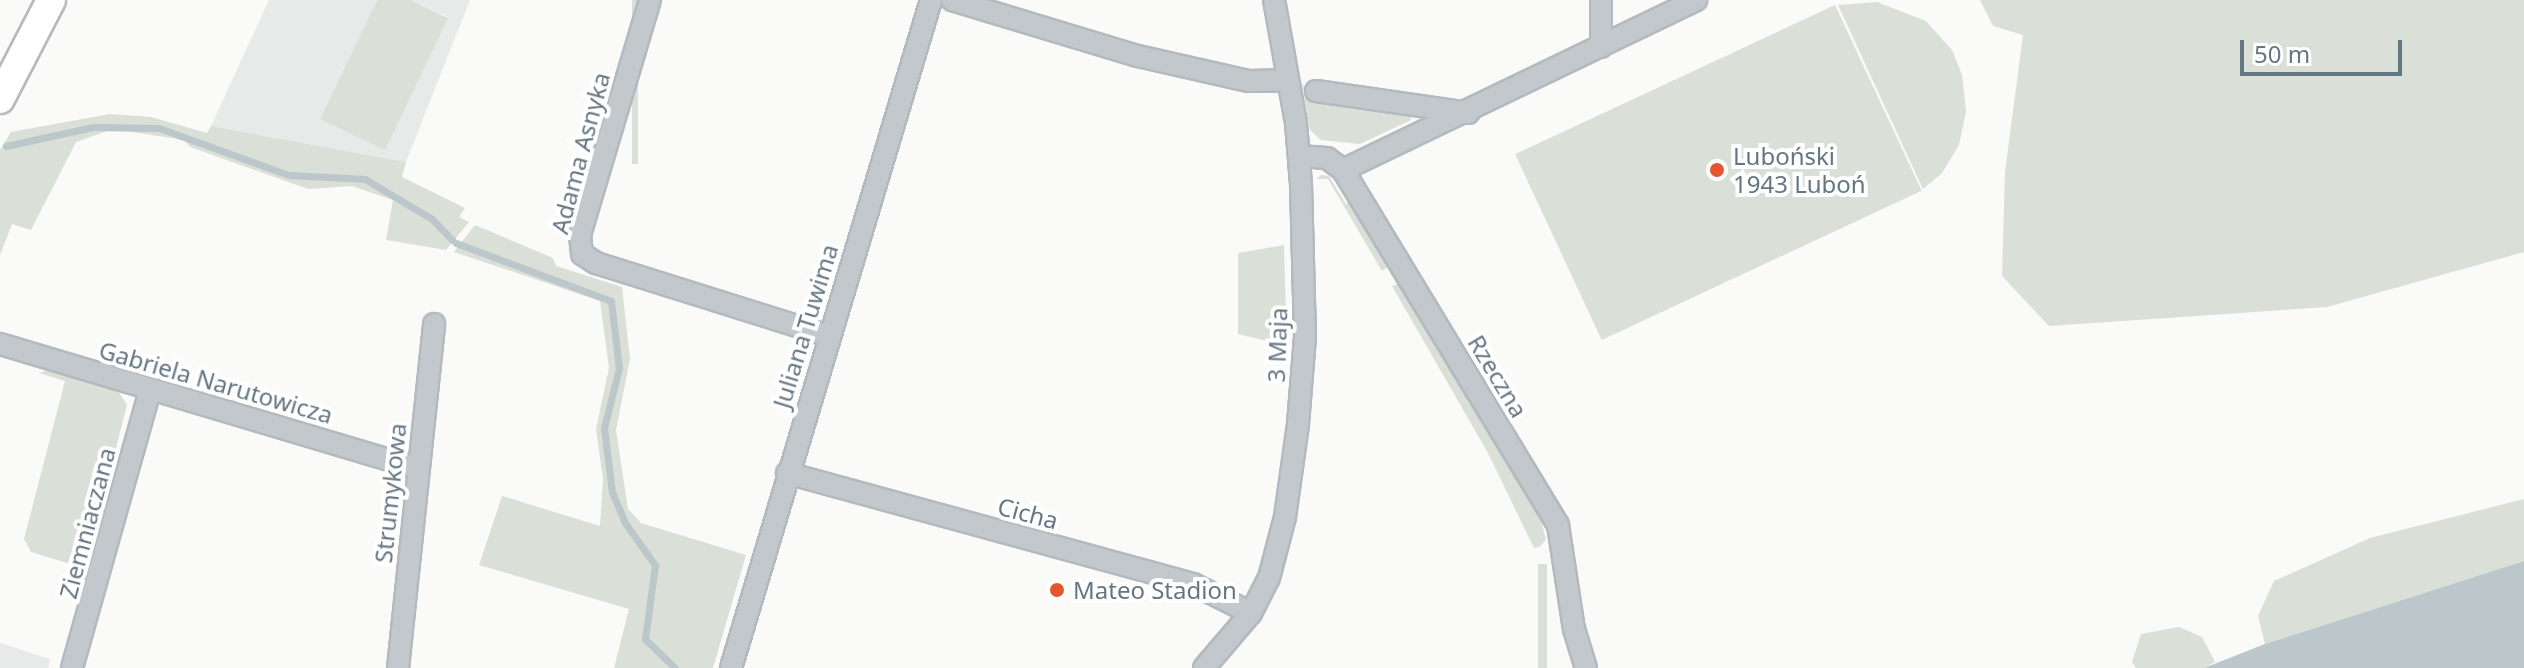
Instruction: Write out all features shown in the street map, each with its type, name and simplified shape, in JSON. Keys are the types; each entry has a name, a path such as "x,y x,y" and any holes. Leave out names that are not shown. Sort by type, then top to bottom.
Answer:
{"main road":[{"path":"0,99 51,0"}],"street":[{"name":"Adama Asnyka","path":"650,0 580,235 582,254 596,263 829,336"},
{"name":"Juliana Tuwima","path":"731,668 931,0"},
{"path":"952,0 1138,56 1248,81 1287,80"},
{"name":"3 Maja","path":"1204,668 1251,613 1280,544 1301,396 1305,306 1299,156 1274,0"},
{"path":"1601,0 1601,39"},
{"path":"1299,156 1327,158 1343,170 1468,113 1601,39 1696,0"},
{"path":"1316,91 1468,113"},
{"name":"Rzeczna","path":"1343,170 1558,525 1574,629 1586,668"},
{"name":"Strumykowa","path":"398,668 434,324"},
{"name":"Gabriela Narutowicza","path":"0,344 418,469"},
{"name":"Ziemniaczana","path":"72,668 150,390"},
{"name":"Cicha","path":"787,473 1193,584 1251,613"}],"shaded area":[{"path":"269,0 377,0 320,119 448,17 411,0 470,0 406,162 211,126"},
{"path":"377,0 411,0 448,18 385,150 320,119"},
{"path":"632,0 638,0 638,164 632,164"},
{"path":"1980,0 2524,0 2524,252 2327,307 2049,326 2002,276 2005,172 2023,35 1993,26"},
{"path":"1877,2 1926,21 1952,50 1962,75 1966,112 1959,145 1942,173 1923,189 1838,5"},
{"name":"Luboński 1943 Luboń","path":"1835,5 1922,191 1602,340 1515,154"},
{"path":"1302,83 1314,100 1411,112 1411,120 1360,144 1321,140 1310,130"},
{"path":"110,114 151,117 207,133 211,126 406,162 402,177 465,208 459,217 469,222 446,250 386,240 393,200 352,186 308,189 190,147 184,140 113,129 76,142 31,230 12,224 0,255 0,150 11,132"},
{"path":"1321,175 1329,176 1346,204 1350,201 1389,266 1382,271 1328,179 1317,179"},
{"path":"475,225 553,258 556,266 622,287 630,359 616,430 628,509 641,523 746,555 713,668 614,668 629,609 479,565 502,496 600,526 603,479 596,429 609,368 600,301 454,252"},
{"path":"1284,245 1284,345 1238,334 1238,253"},
{"path":"1399,283 1541,520 1546,540 1539,547 1534,548 1488,453 1392,286"},
{"path":"51,369 117,389 127,405 90,549 67,563 31,552 24,539 65,381 39,373"},
{"path":"2524,499 2524,561 2265,644 2258,616 2274,581 2370,538"},
{"path":"2524,561 2524,668 2204,668 2265,644"},
{"path":"1538,564 1547,564 1547,668 1538,668"},
{"path":"2179,627 2202,637 2215,662 2204,668 2136,668 2132,662 2141,634"},
{"path":"0,643 50,659 48,668 0,668"}],"waterway":[{"path":"6,146 93,127 159,128 289,175 365,179 432,219 452,240"},
{"path":"456,243 611,301 619,368 604,428 612,492 625,523 655,565 645,639 675,668"}],"place":[{"name":"Luboński 1943 Luboń","path":"1717,170"},
{"name":"Mateo Stadion","path":"1057,590"}]}
